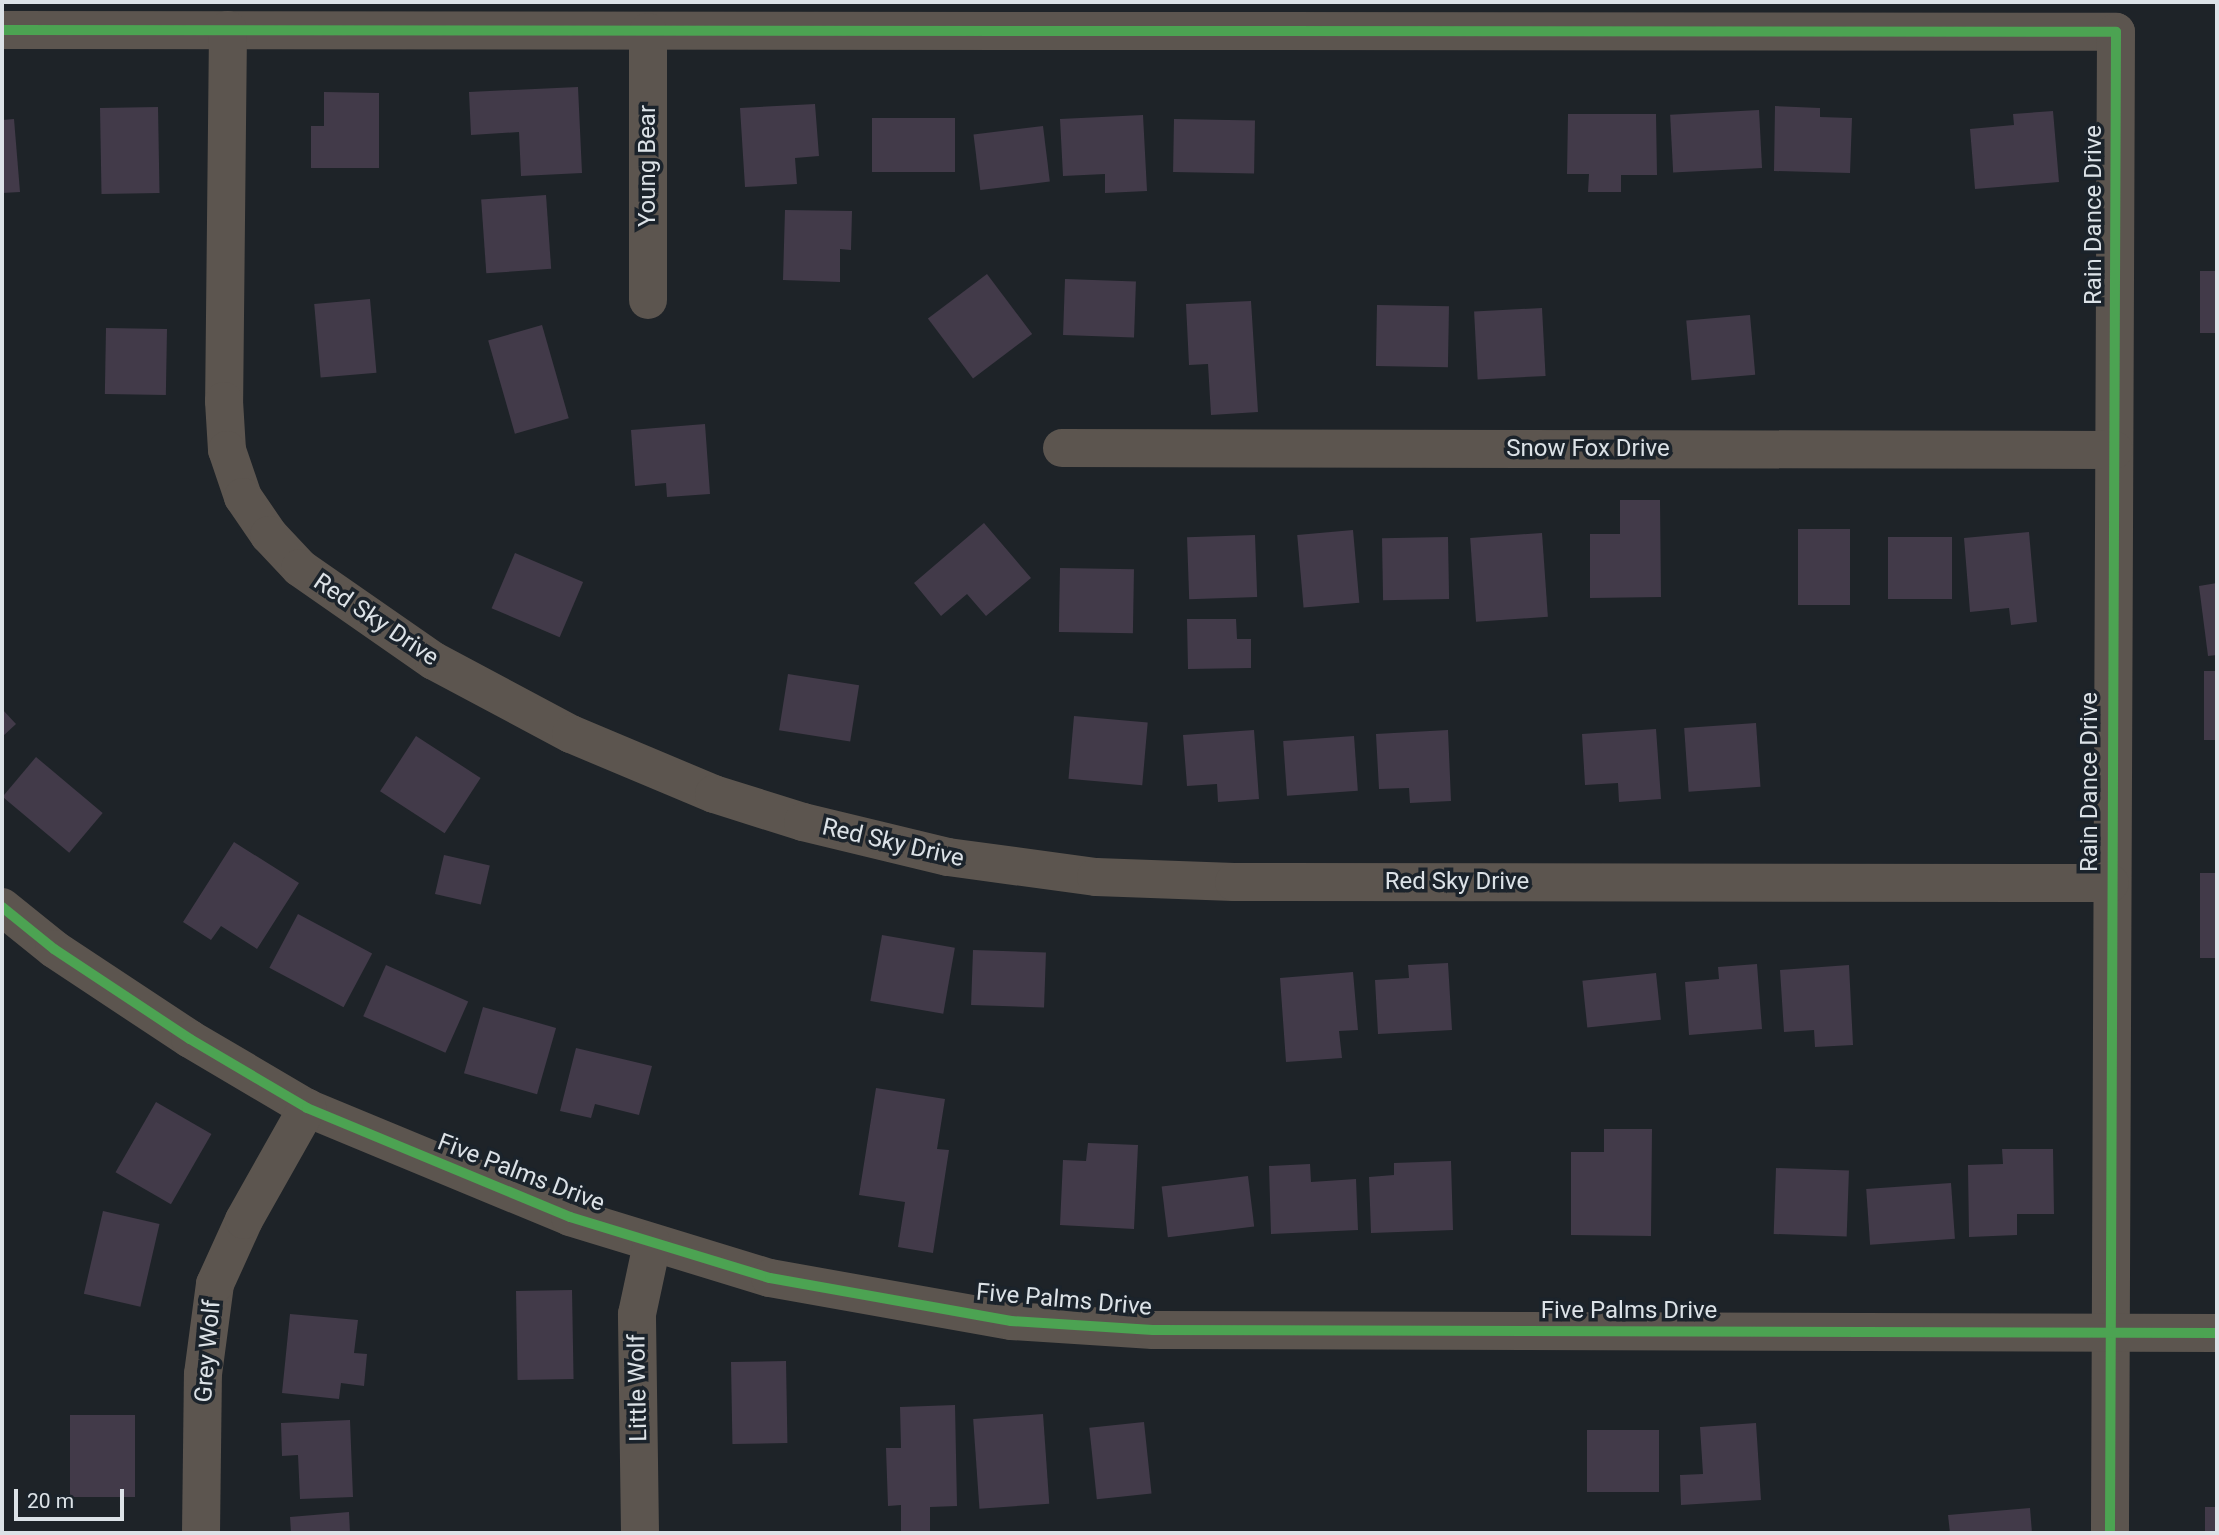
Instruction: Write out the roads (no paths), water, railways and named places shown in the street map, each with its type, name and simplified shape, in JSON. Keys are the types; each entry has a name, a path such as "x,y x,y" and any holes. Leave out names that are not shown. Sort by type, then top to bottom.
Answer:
{"street":[{"path":"2,30 648,32"},
{"name":"Red Sky Drive","path":"228,30 224,401 227,450 243,497 269,535 300,568 434,661 571,734 714,794 803,822 948,858 1096,877 1262,882 2110,883"},
{"name":"Rain Dance Drive","path":"648,32 2116,32 2110,883 2110,1533"},
{"name":"Young Bear","path":"648,32 649,300"},
{"name":"Snow Fox Drive","path":"1062,448 2114,450"},
{"name":"Five Palms Drive","path":"2,907 54,949 190,1039 307,1108 558,1212 652,1244 770,1278 1011,1321 1140,1329 2217,1333"},
{"name":"Grey Wolf","path":"201,1533 203,1374 215,1284 244,1220 307,1108"},
{"name":"Little Wolf","path":"640,1533 637,1314 652,1244"}]}
